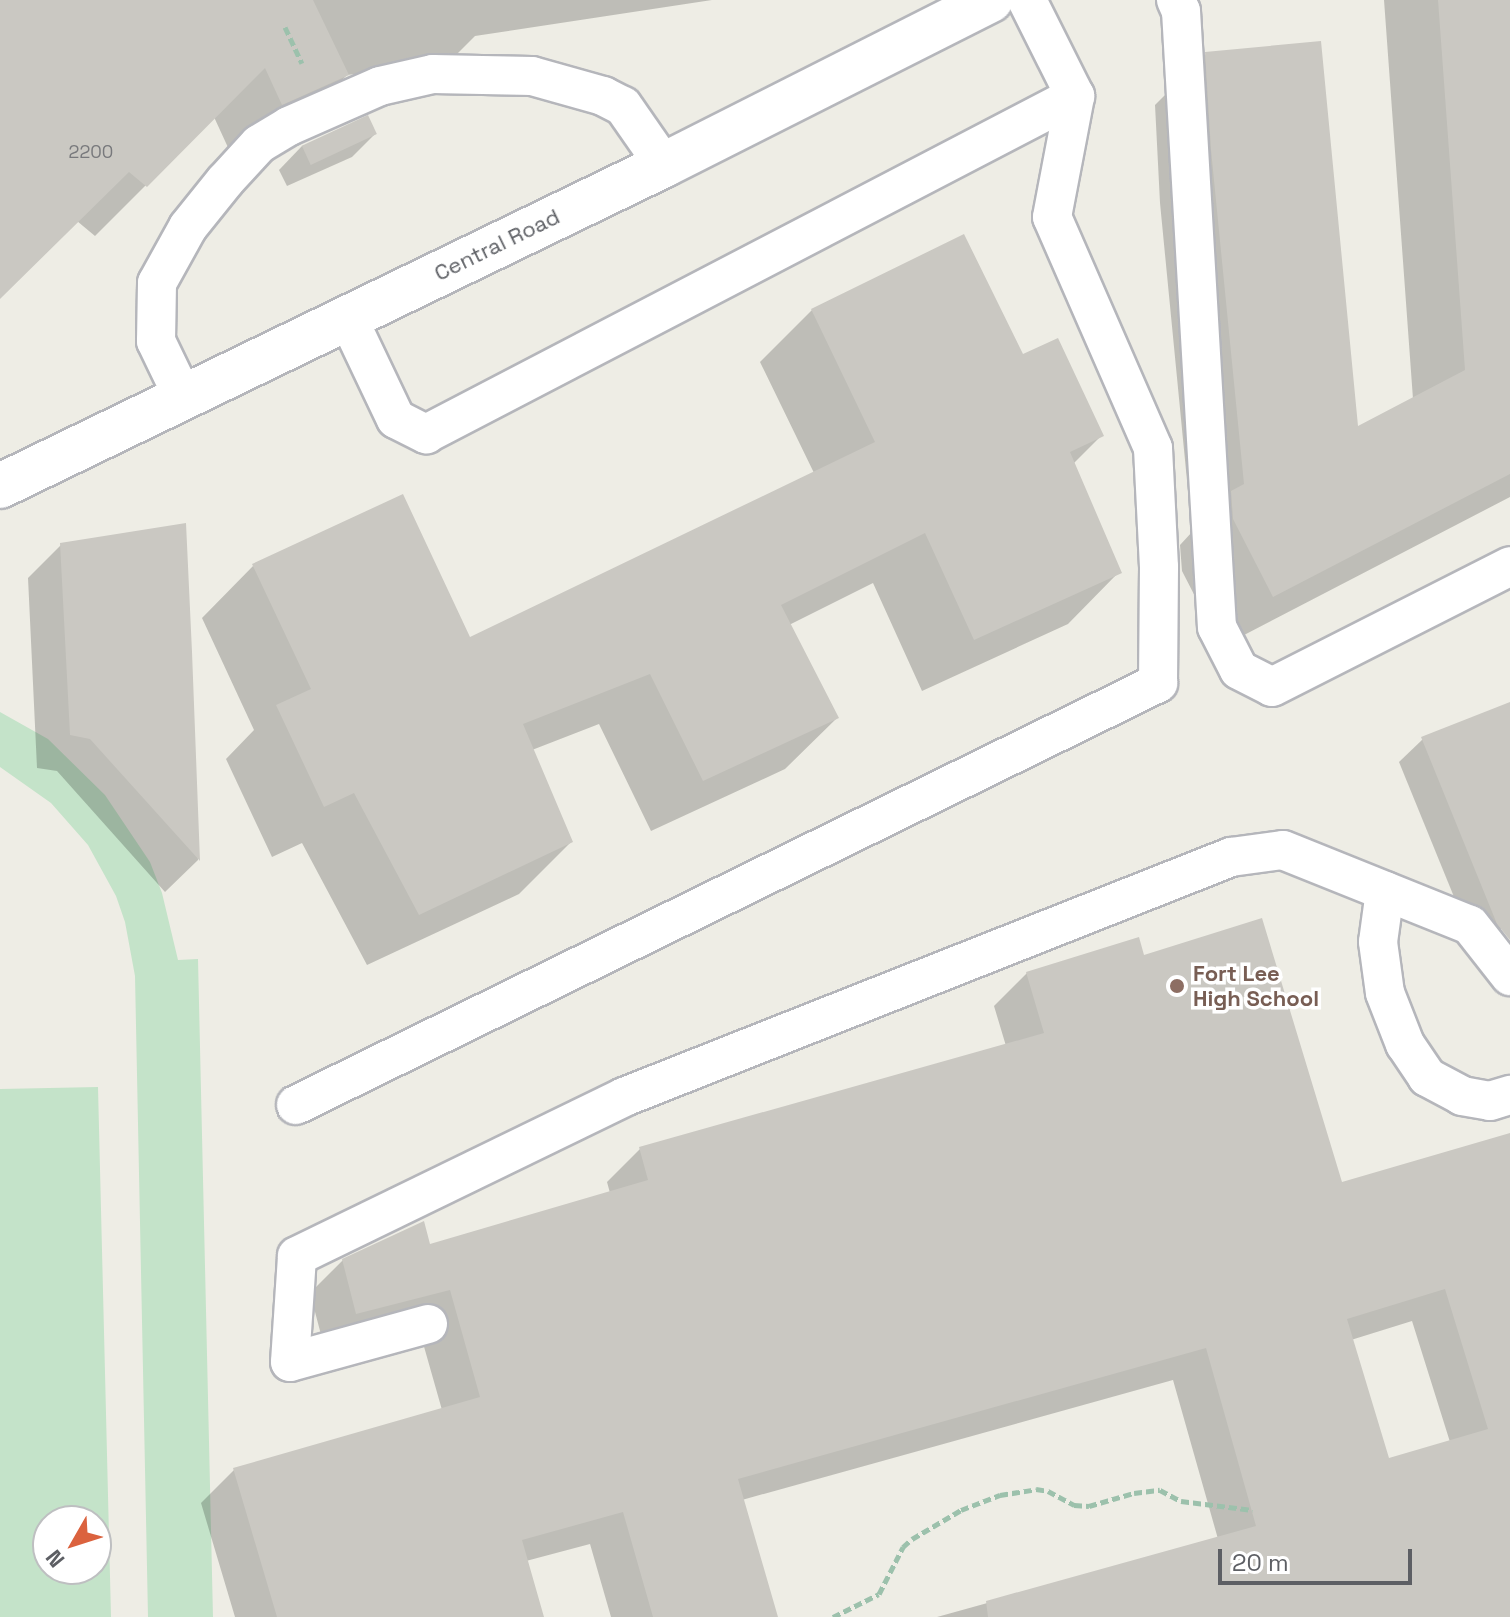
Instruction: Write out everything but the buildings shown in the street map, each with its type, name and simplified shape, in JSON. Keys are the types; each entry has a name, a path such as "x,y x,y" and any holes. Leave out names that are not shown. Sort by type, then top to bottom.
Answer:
{"street":[{"name":"Central Road","path":"0,486 182,395 664,165 991,0"}],"lane":[{"path":"296,1105 1158,683 1159,567 1153,448 1052,217 1075,96 1027,0"},
{"path":"1176,0 1181,11 1217,627 1239,670 1272,687 1510,566"},
{"path":"182,395 156,341 157,283 188,227 225,181 259,144 289,126 380,86 433,74 532,76 603,96 623,106 664,165"},
{"path":"347,316 396,419 426,434 1075,96"},
{"path":"428,1324 290,1362 297,1256 624,1097 1231,857 1283,850 1470,925 1510,976"},
{"path":"1385,891 1378,942 1385,993 1405,1044 1427,1077 1462,1096 1490,1101 1510,1095"}],"path":[{"path":"833,1617 879,1594 903,1547 912,1539 961,1510 1000,1495 1036,1489 1048,1491 1074,1505 1089,1506 1134,1493 1160,1490 1181,1501 1252,1510"}],"green space":[{"path":"0,712 48,739 105,795 150,862 162,893 178,960 198,959 213,1617 148,1617 135,976 125,922 116,896 88,845 51,803 0,767"},
{"path":"98,1087 108,1505 32,1505 32,1585 110,1585 111,1617 0,1617 0,1089"}],"place":[{"name":"Fort Lee High School","path":"1177,986"}]}
